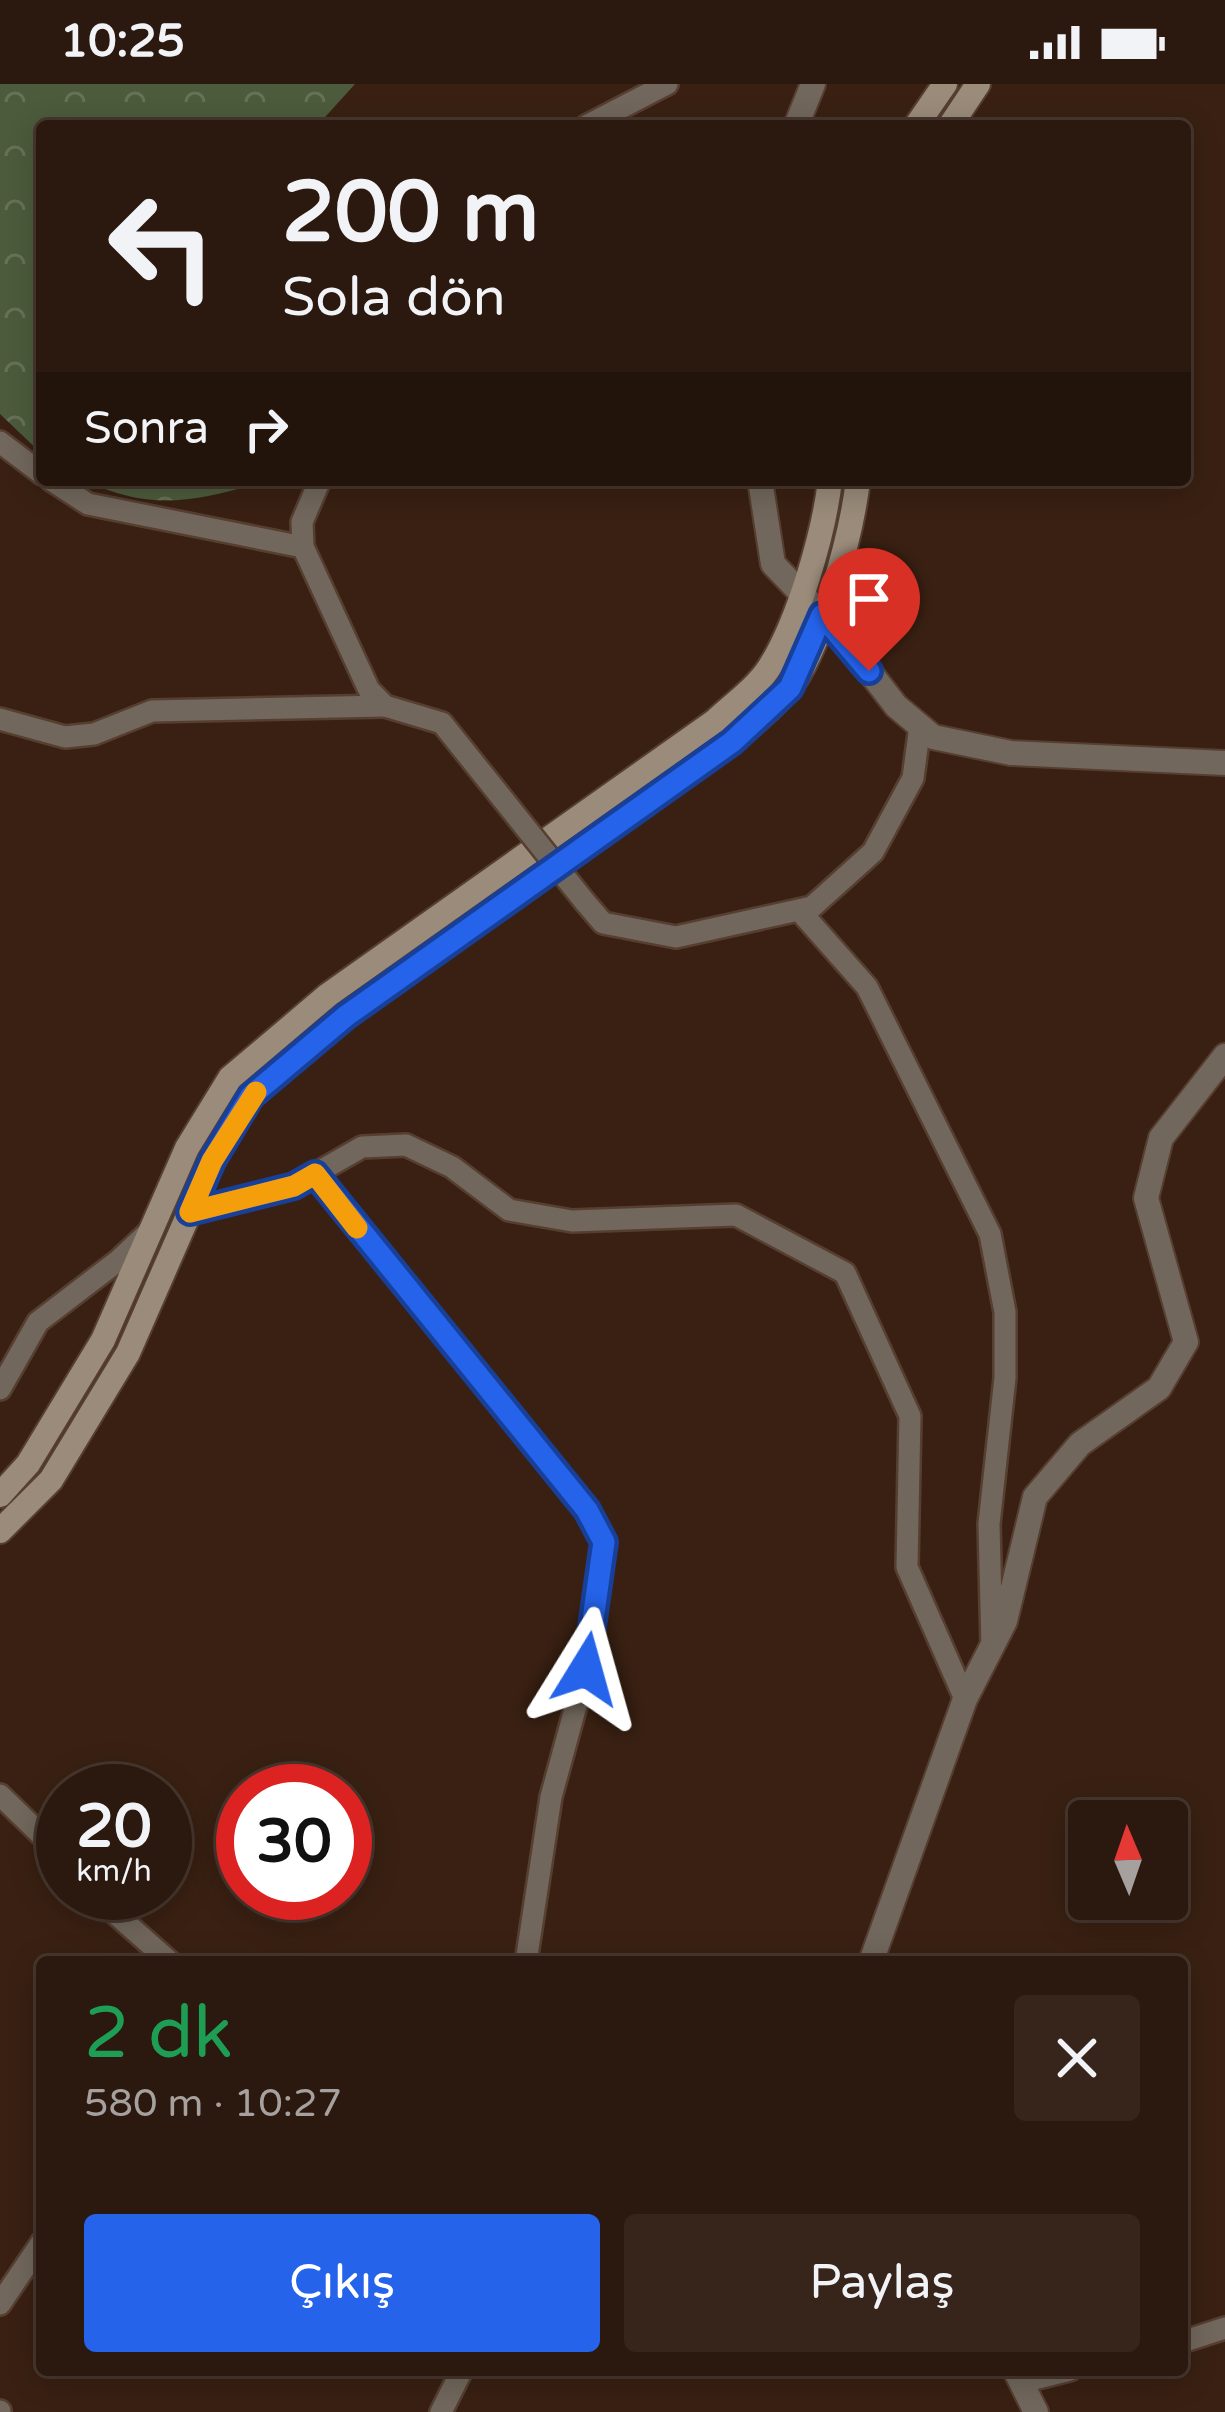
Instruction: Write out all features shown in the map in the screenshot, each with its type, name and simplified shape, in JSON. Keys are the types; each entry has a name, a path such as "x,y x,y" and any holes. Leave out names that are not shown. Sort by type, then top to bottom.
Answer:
{"main road":[{"path":"920,120 945,84"},
{"path":"954,120 978,84"},
{"path":"0,1495 28,1464 103,1340 187,1148 230,1078 328,994 715,721 767,672 788,630 826,513 829,486"},
{"path":"0,1532 51,1480 128,1353 212,1161 251,1096 346,1016 732,742 790,688 822,615 854,519 857,486"}],"street":[{"path":"598,120 668,84"},
{"path":"798,120 813,84"},
{"path":"0,442 36,469"},
{"path":"60,486 88,504 302,547"},
{"path":"317,486 302,522 302,547 369,691 385,706"},
{"path":"761,486 773,564 822,615 896,706 933,737 1011,753 1225,763"},
{"path":"0,719 65,737 94,734 152,711 385,706 442,723 603,923 676,938 812,907 873,852 913,778 920,726"},
{"path":"799,910 867,986 990,1234 1005,1312 1006,1378 989,1524 992,1647"},
{"path":"873,1956 965,1699 1011,1601 1035,1497 1080,1444 1159,1388 1186,1342 1146,1198 1161,1138 1225,1056"},
{"path":"190,1212 294,1186 362,1147 406,1145 452,1168 509,1210 572,1221 736,1215 845,1273 910,1416 907,1567 965,1699"},
{"path":"315,1174 587,1510 604,1542 586,1669 551,1797 527,1956"},
{"path":"0,1389 38,1322 152,1229"},
{"path":"0,1795 36,1830"},
{"path":"123,1920 163,1956"},
{"path":"0,2304 36,2251"},
{"path":"1188,2341 1219,2334"},
{"path":"441,2412 459,2376"},
{"path":"1018,2376 1036,2412"}],"green space":[{"path":"0,84 355,84 322,120 36,120 36,448 0,414"},
{"path":"98,486 249,486 168,500"}],"slow traffic":[{"path":"256,1092 212,1161 190,1212 294,1186 315,1174 357,1228"}],"route":[{"path":"586,1669 604,1542 587,1510 315,1174 294,1186 190,1212 212,1161 251,1096 346,1016 732,742 790,688 822,615 869,671"}]}
